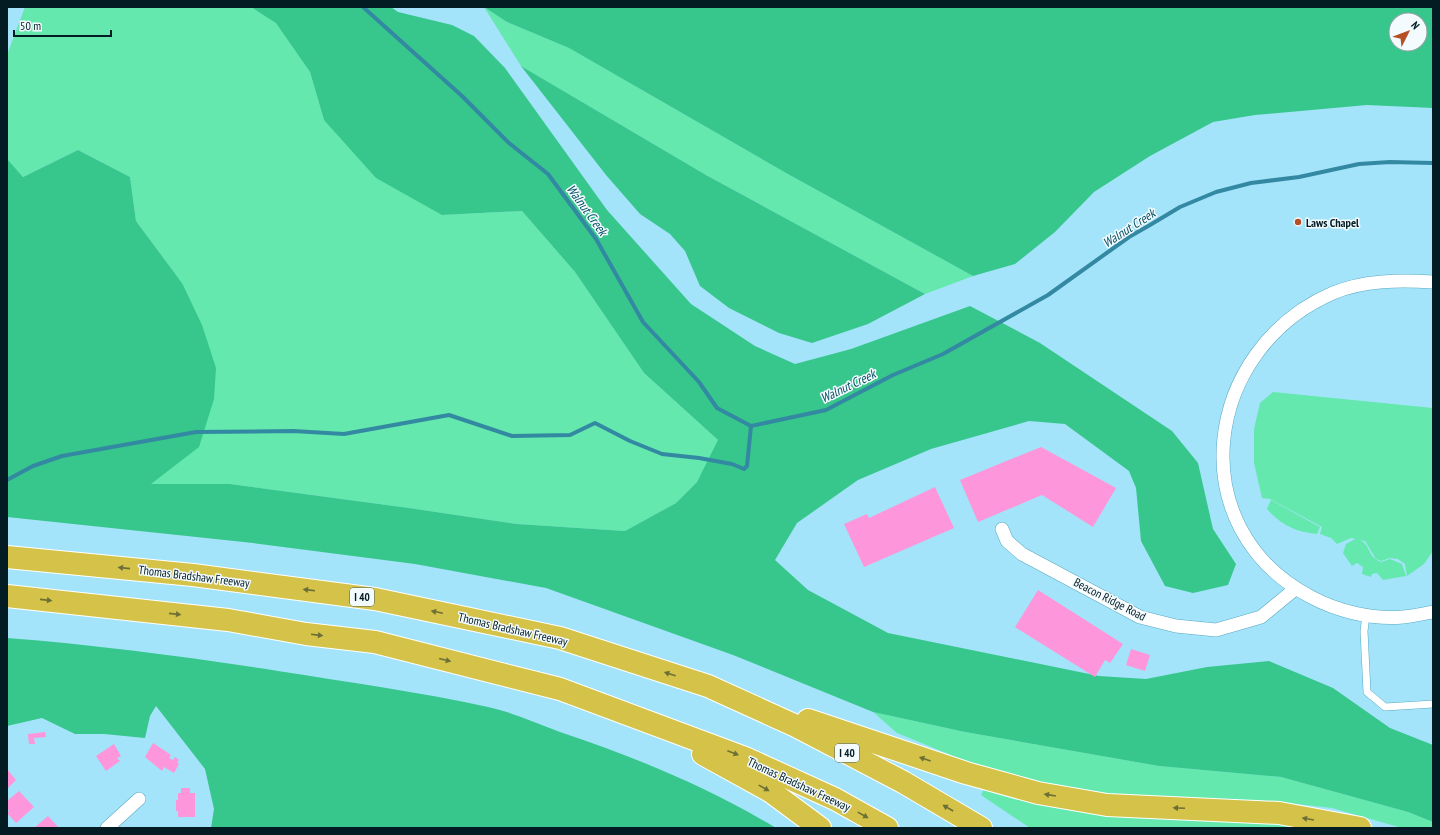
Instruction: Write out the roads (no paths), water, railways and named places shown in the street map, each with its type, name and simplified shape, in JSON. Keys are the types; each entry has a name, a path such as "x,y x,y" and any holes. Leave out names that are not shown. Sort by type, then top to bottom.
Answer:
{"highway":[{"name":"Thomas Bradshaw Freeway","path":"7,557 192,575 375,599 560,638 708,686 796,726 903,782 982,828"},
{"name":"Thomas Bradshaw Freeway","path":"7,596 228,620 306,634 375,642 560,689 632,714 745,758 835,799 887,828"},
{"path":"708,686 966,773 1038,794 1107,804 1279,813 1360,828"},
{"path":"632,714 770,791 820,828"}],"street":[{"path":"1433,282 1384,281 1334,292 1313,303 1288,320 1258,351 1242,375 1231,403 1225,426 1222,454 1226,488 1236,518 1252,547 1272,570 1295,589 1326,606 1366,616 1402,617 1433,612"},
{"name":"Beacon Ridge Road","path":"1002,530 1007,541 1022,554 1140,617 1176,626 1216,630 1261,617 1295,589"},
{"path":"107,828 139,799"}],"lane":[{"path":"1366,616 1364,631 1367,692 1386,707 1433,704"}],"waterway":[{"name":"Walnut Creek","path":"363,7 462,96 509,143 548,174 596,239 643,322 699,382 717,408 751,426 826,410 893,375 943,354 1048,295 1129,237 1180,207 1216,192 1251,183 1299,177 1359,164 1390,162 1433,163"},
{"path":"7,480 33,466 62,456 196,432 293,431 344,434 449,415 512,436 570,435 595,423 630,441 662,454 699,458 732,464 744,469 747,466 751,426"}],"place":[{"name":"Laws Chapel","path":"1298,222"}]}
